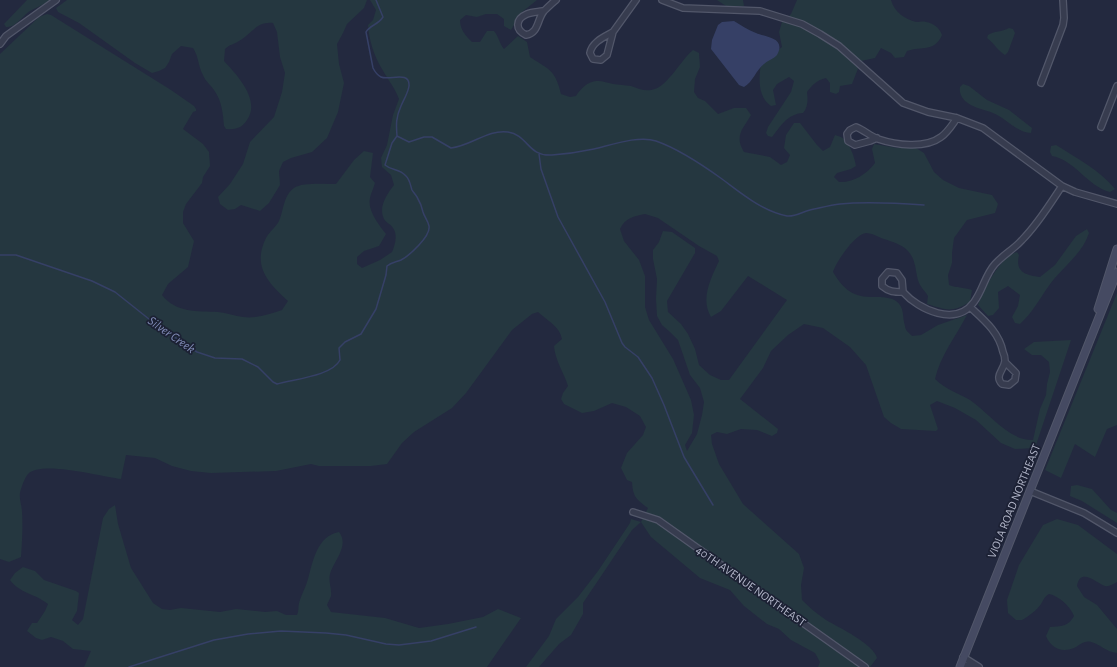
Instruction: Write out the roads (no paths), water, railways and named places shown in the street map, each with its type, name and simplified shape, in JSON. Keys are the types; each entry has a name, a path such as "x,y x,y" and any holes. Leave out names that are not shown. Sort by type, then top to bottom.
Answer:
{"main road":[{"name":"VIOLA ROAD NORTHEAST","path":"1088,344 1117,249"},
{"name":"VIOLA ROAD NORTHEAST","path":"961,663 1117,272"}],"street":[{"path":"0,44 6,36 56,0"},
{"path":"543,11 534,12 521,18 517,24 517,28 523,34 530,35 536,29 543,11 556,0"},
{"path":"613,32 602,38 593,46 590,53 594,59 601,60 607,55 613,32 636,0"},
{"path":"662,0 683,8 760,11 802,24 839,46 903,103 928,112 957,118 983,128 1062,186 1075,192 1117,204"},
{"path":"1041,83 1063,25 1063,0"},
{"path":"1100,127 1117,86"},
{"path":"877,138 855,145 848,141 847,134 850,130 856,127 877,138 902,144 922,145 940,138 946,133 957,118"},
{"path":"902,292 914,303 945,315 963,311 970,307 994,266 1032,229 1062,186"},
{"path":"970,307 995,332 1000,340 1005,362"},
{"path":"1030,491 1084,513 1117,533"},
{"name":"40TH AVENUE NORTHEAST","path":"633,512 658,520 864,667"},
{"path":"961,663 971,667"},
{"path":"961,663 979,667"}],"water":[{"path":"734,21 753,32 777,41 779,45 777,55 761,67 750,82 744,87 739,85 711,49 712,40 718,25 722,22"}],"waterway":[{"name":"Silver Creek","path":"0,255 16,255 92,281 115,292 159,327 197,352 215,358 242,359 258,367 277,384 312,376 329,370 340,360 339,348 345,342 361,334 376,309 386,275 387,266 401,260 409,254 419,245 429,230 421,204 412,190 410,182 403,173 385,165 392,143 397,136 397,117 409,86 406,78 381,77 373,68 366,32 383,17 376,0"},
{"path":"397,136 409,142 424,137 432,137 451,148 458,147 493,133 508,132 520,137 538,153 544,155 584,151 633,140 649,139 664,144 690,158 715,174 744,196 760,206 778,214 793,216 810,210 836,204 850,203 924,205"},
{"path":"539,154 541,169 558,217 605,302 622,343 638,357 652,378 684,457 713,505"},
{"path":"129,667 214,640 248,634 281,631 326,633 346,635 386,644 399,645 431,641 476,627"}]}
